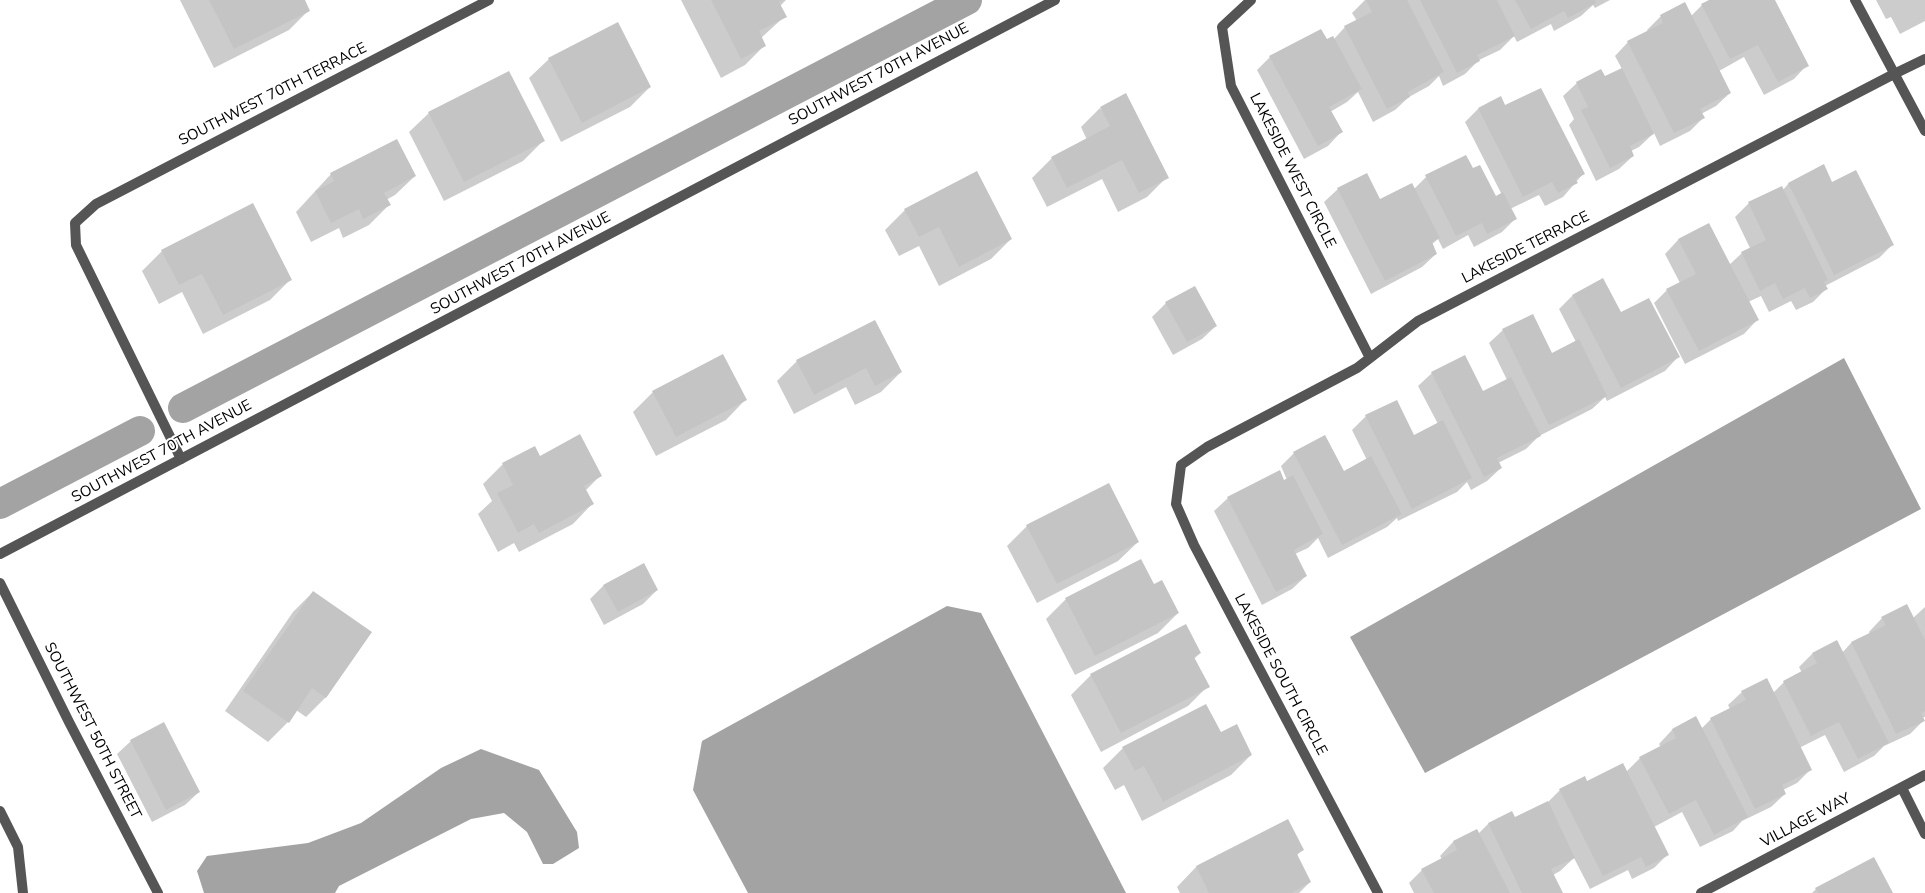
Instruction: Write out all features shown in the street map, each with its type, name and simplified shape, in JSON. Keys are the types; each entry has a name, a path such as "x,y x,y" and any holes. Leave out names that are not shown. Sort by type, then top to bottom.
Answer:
{"street":[{"name":"SOUTHWEST 70TH TERRACE","path":"181,459 76,245 75,223 96,204 489,0"},
{"name":"SOUTHWEST 70TH AVENUE","path":"0,554 1055,0"},
{"name":"LAKESIDE WEST CIRCLE","path":"1251,0 1222,27 1231,86 1370,358"},
{"path":"1855,0 1925,131"},
{"name":"LAKESIDE TERRACE","path":"1182,465 1207,447 1357,368 1418,321 1925,59"},
{"name":"LAKESIDE SOUTH CIRCLE","path":"1182,465 1176,504 1194,545 1378,893"},
{"name":"SOUTHWEST 50TH STREET","path":"0,583 69,722 158,893"},
{"name":"VILLAGE WAY","path":"1701,893 1925,775"},
{"path":"1902,788 1925,834"},
{"path":"0,811 18,847 23,893"}],"shaded area":[{"path":"1844,358 1921,509 1425,773 1350,637"},
{"path":"947,606 981,613 1126,893 748,893 693,790 702,741"},
{"path":"481,749 539,770 577,832 579,848 553,864 543,864 527,832 504,813 471,819 339,886 335,893 204,893 197,871 207,856 308,843 361,823 441,768"}],"building":[{"path":"209,0 305,0 310,11 234,49"},
{"path":"711,0 783,0 779,2 787,17 759,31 766,46 741,59"},
{"path":"1366,0 1407,0 1444,72 1408,92 1410,97 1387,109 1344,26 1372,12"},
{"path":"1420,0 1497,0 1515,36 1477,55 1480,61 1457,73"},
{"path":"1515,0 1595,0 1596,3 1568,18 1564,11 1531,29"},
{"path":"1709,0 1775,0 1809,66 1778,82 1758,45 1730,59 1701,4"},
{"path":"1685,2 1731,93 1700,109 1705,118 1674,133 1627,41 1663,23 1660,15"},
{"path":"618,22 651,87 582,123 548,58"},
{"path":"1321,29 1327,39 1333,36 1362,89 1329,107 1343,132 1318,146 1269,56"},
{"path":"1622,68 1654,134 1630,146 1634,156 1610,168 1581,110 1588,107 1576,82 1601,69 1605,76"},
{"path":"509,71 545,141 464,182 428,112"},
{"path":"1541,88 1585,174 1575,179 1578,183 1558,193 1552,182 1523,197 1478,108 1501,96 1505,105"},
{"path":"1126,93 1169,178 1139,193 1122,160 1067,188 1051,157 1110,126 1100,107"},
{"path":"397,139 416,176 384,193 391,205 363,219 359,209 331,223 315,191 334,181 330,173"},
{"path":"1466,155 1473,168 1480,165 1496,196 1503,192 1517,219 1487,234 1482,223 1456,236 1425,175"},
{"path":"1824,164 1832,182 1856,170 1894,245 1834,275 1788,183"},
{"path":"977,171 1012,239 959,267 939,227 919,237 904,209"},
{"path":"1367,173 1380,199 1412,183 1440,238 1432,242 1437,254 1385,281 1337,188"},
{"path":"1782,186 1828,280 1824,282 1828,289 1810,298 1805,288 1783,299 1775,283 1760,291 1741,252 1766,240 1748,202"},
{"path":"253,203 292,280 223,315 202,274 179,285 161,250"},
{"path":"1709,223 1759,320 1699,351 1666,289 1696,274 1678,239"},
{"path":"1603,278 1621,312 1649,298 1680,357 1621,388 1572,295"},
{"path":"1195,286 1217,326 1187,342 1165,302"},
{"path":"1533,314 1552,353 1579,339 1607,396 1549,425 1502,329"},
{"path":"875,320 902,372 875,386 866,368 814,395 796,360"},
{"path":"723,354 747,400 676,437 652,391"},
{"path":"1465,355 1483,391 1511,377 1541,436 1497,458 1502,468 1484,477 1431,372"},
{"path":"1397,400 1414,435 1443,420 1472,478 1412,509 1365,415"},
{"path":"580,434 602,476 584,486 594,504 539,533 534,524 518,533 497,493 513,485 502,463 535,446 540,456"},
{"path":"1325,435 1344,471 1371,456 1402,514 1342,545 1293,452"},
{"path":"1280,470 1284,480 1293,475 1323,534 1294,550 1307,576 1276,592 1227,497"},
{"path":"1109,483 1139,542 1057,584 1026,525"},
{"path":"1141,559 1154,584 1162,580 1179,613 1095,656 1065,598"},
{"path":"644,563 658,590 618,612 603,585"},
{"path":"313,591 372,632 326,698 312,688 289,723 243,691"},
{"path":"1907,604 1925,640 1925,711 1921,713 1925,721 1896,734 1851,642 1886,625 1881,617"},
{"path":"1186,624 1201,653 1194,657 1210,687 1121,733 1090,674"},
{"path":"1837,640 1889,743 1858,759 1839,722 1811,736 1783,681 1817,663 1812,653"},
{"path":"1767,678 1812,770 1782,785 1786,794 1755,809 1710,718 1746,700 1741,691"},
{"path":"1206,704 1221,732 1237,724 1252,755 1163,802 1144,766 1135,771 1122,747"},
{"path":"1696,716 1748,817 1714,835 1696,800 1669,814 1639,757 1676,738 1672,729"},
{"path":"164,722 200,792 166,810 130,740"},
{"path":"1623,763 1669,855 1646,867 1641,857 1603,876 1559,789 1585,776 1587,781"},
{"path":"1548,801 1575,858 1551,869 1563,893 1522,893 1488,823 1512,811 1515,817"},
{"path":"1288,819 1304,850 1297,854 1311,882 1291,893 1209,893 1196,866"},
{"path":"1477,829 1510,893 1434,893 1421,869 1457,850 1453,841"},
{"path":"1874,857 1893,893 1818,893 1815,888"}],"waterway":[{"path":"183,408 967,0"},
{"path":"0,504 140,431"}]}
